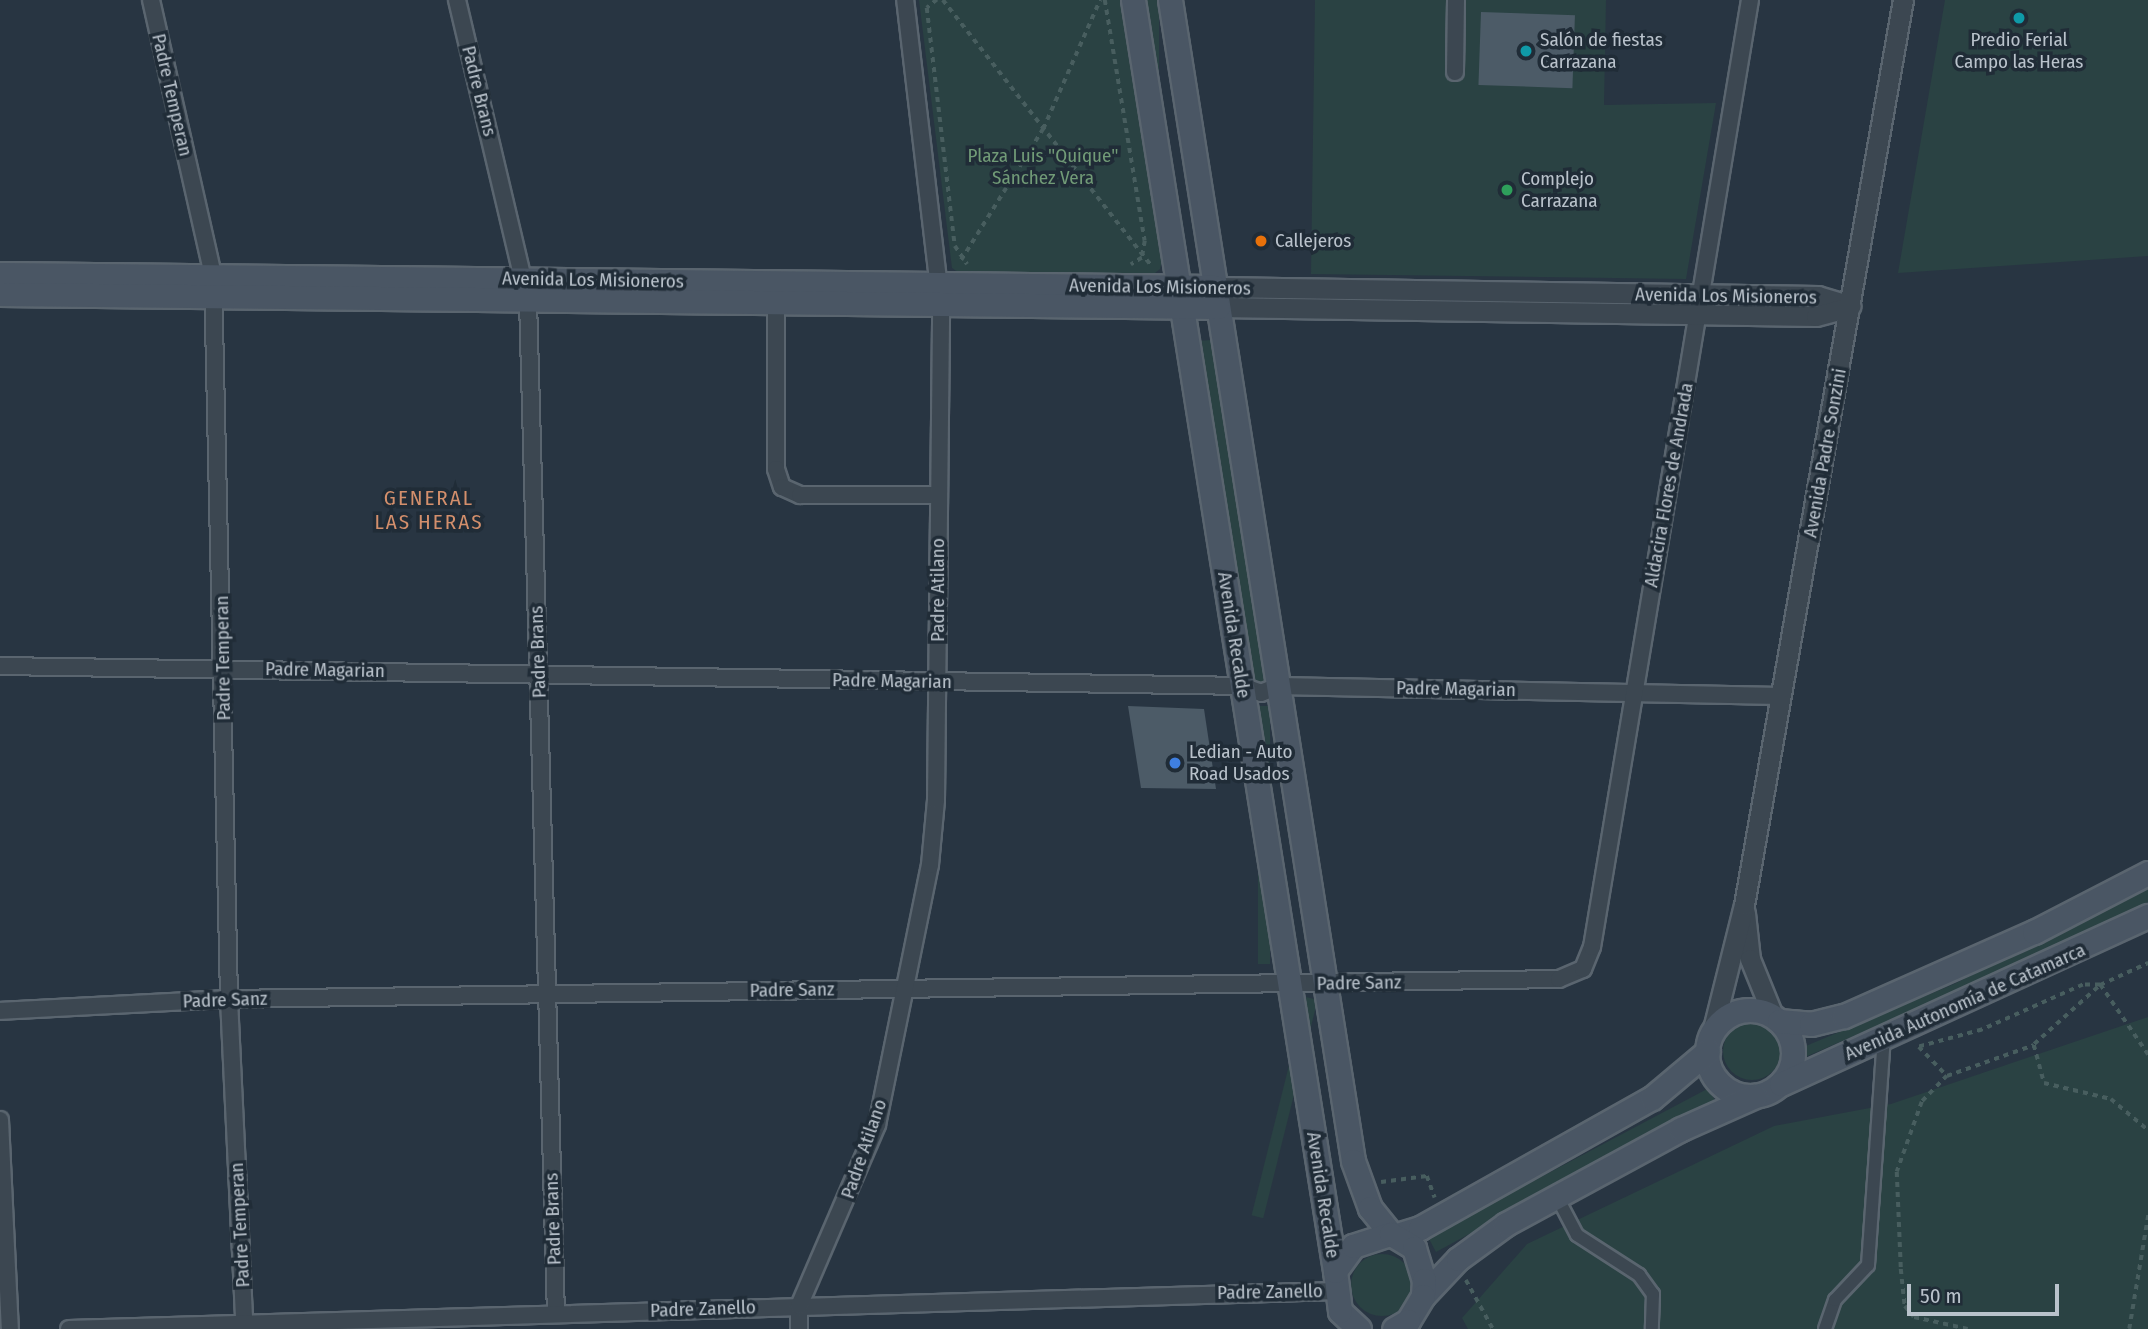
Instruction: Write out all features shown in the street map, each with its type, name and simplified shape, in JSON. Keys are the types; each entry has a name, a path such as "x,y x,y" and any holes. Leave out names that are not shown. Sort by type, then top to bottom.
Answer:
{"main road":[{"name":"Avenida Recalde","path":"1133,0 1339,1300"},
{"name":"Avenida Recalde","path":"1170,0 1353,1161 1370,1208 1421,1262 1423,1296"},
{"name":"Avenida Los Misioneros","path":"0,274 214,287"},
{"name":"Avenida Los Misioneros","path":"0,295 214,287 1216,297"},
{"name":"Avenida Los Misioneros","path":"526,290 776,303 940,294"},
{"name":"Avenida Autonomía de Catamarca","path":"1776,1019 1811,1024 1844,1016 2034,932 2148,873"},
{"name":"Avenida Autonomía de Catamarca","path":"1781,1084 2148,916"},
{"path":"1359,1329 1339,1300 1353,1246 1420,1228 1653,1098 1709,1044 1728,1016 1741,1011 1776,1019 1793,1044 1793,1058 1781,1084 1556,1195 1472,1247 1423,1296 1402,1326"},
{"path":"1709,1044 1716,1079 1727,1089 1755,1096"}],"street":[{"name":"Padre Temperan","path":"151,0 214,287 229,999 244,1322"},
{"name":"Padre Brans","path":"457,0 526,290 556,1312"},
{"name":"Padre Atilano","path":"799,1329 799,1306 877,1125 907,989 930,865 938,683 940,294 905,0"},
{"path":"1455,72 1456,0"},
{"name":"Aldacira Flores de Andrada","path":"1583,969 1592,947 1750,0"},
{"name":"Avenida Padre Sonzini","path":"1709,1044 1744,905 1903,0"},
{"name":"Avenida Los Misioneros","path":"1216,297 1818,296 1851,306"},
{"name":"Avenida Los Misioneros","path":"1216,297 1816,316 1851,306"},
{"path":"776,303 776,469 782,487 800,495 938,495"},
{"name":"Padre Magarian","path":"0,666 1242,686 1261,693 1278,685 1781,696"},
{"name":"Avenida Padre Sonzini","path":"1744,905 1750,959 1776,1019"},
{"name":"Padre Sanz","path":"0,1011 229,999 1559,979 1583,969"},
{"path":"1825,1329 1835,1300 1868,1265 1884,1038"},
{"path":"0,1120 10,1329"},
{"path":"1556,1195 1577,1235 1639,1275 1653,1294 1652,1329"},
{"name":"Padre Zanello","path":"69,1329 799,1306 1339,1300"}],"path":[{"path":"937,0 927,8 955,246 961,259 982,265"},
{"path":"943,0 1142,258 1181,297"},
{"path":"940,294 1042,129 1100,0"},
{"path":"1105,0 1145,241 1142,258"},
{"path":"1128,266 1142,258"},
{"path":"1968,1329 1914,1317 1905,1306 1898,1172 1922,1102 1947,1076 2034,1045 2100,985 2148,963"},
{"path":"1947,1076 1919,1047 1982,1030 2083,985 2100,985"},
{"path":"2100,985 2148,1055"},
{"path":"2034,1045 2043,1083 2111,1100 2148,1130"},
{"path":"2129,1329 2148,1215"}],"green space":[{"name":"Plaza Luis \"Quique\" Sánchez Vera","path":"919,0 1121,0 1163,257 1160,269 1150,277 962,275 952,268"},
{"path":"1146,0 1159,0 1159,264 1146,264"},
{"name":"Complejo Carrazana","path":"1315,0 1606,0 1604,105 1716,103 1686,279 1311,274"},
{"path":"1945,0 2148,0 2148,256 1898,273"},
{"path":"1211,340 1267,679 1264,684 1254,680 1197,341"},
{"path":"1258,706 1270,706 1270,964 1258,964"},
{"path":"2148,889 2148,902 2063,945 1803,1058 1801,1048 1954,984"},
{"path":"1306,997 1318,1000 1263,1218 1252,1215"},
{"path":"2148,1017 2148,1329 1468,1329 1462,1318 1527,1244 1774,1126 1891,1104"},
{"path":"1752,1022 1773,1030 1781,1051 1773,1072 1752,1080 1731,1072 1723,1051 1731,1030"},
{"path":"1709,1088 1715,1101 1436,1252 1428,1237"},
{"path":"1376,1254 1388,1254 1404,1263 1411,1273 1411,1297 1404,1307 1388,1316 1376,1316 1365,1311 1356,1302 1351,1291 1351,1279 1356,1268 1365,1259"}],"building":[{"name":"Salón de fiestas Carrazana","path":"1481,12 1575,15 1572,88 1478,85"},
{"name":"Ledian - Auto Road Usados","path":"1128,706 1204,709 1216,789 1141,788"}],"place":[{"name":"Predio Ferial Campo las Heras","path":"2019,18"},
{"name":"Salón de fiestas Carrazana","path":"1526,51"},
{"name":"Complejo Carrazana","path":"1507,190"},
{"name":"Callejeros","path":"1261,241"},
{"name":"Ledian - Auto Road Usados","path":"1175,763"}],"district":[{"name":"GENERAL LAS HERAS","path":"429,510"}]}
